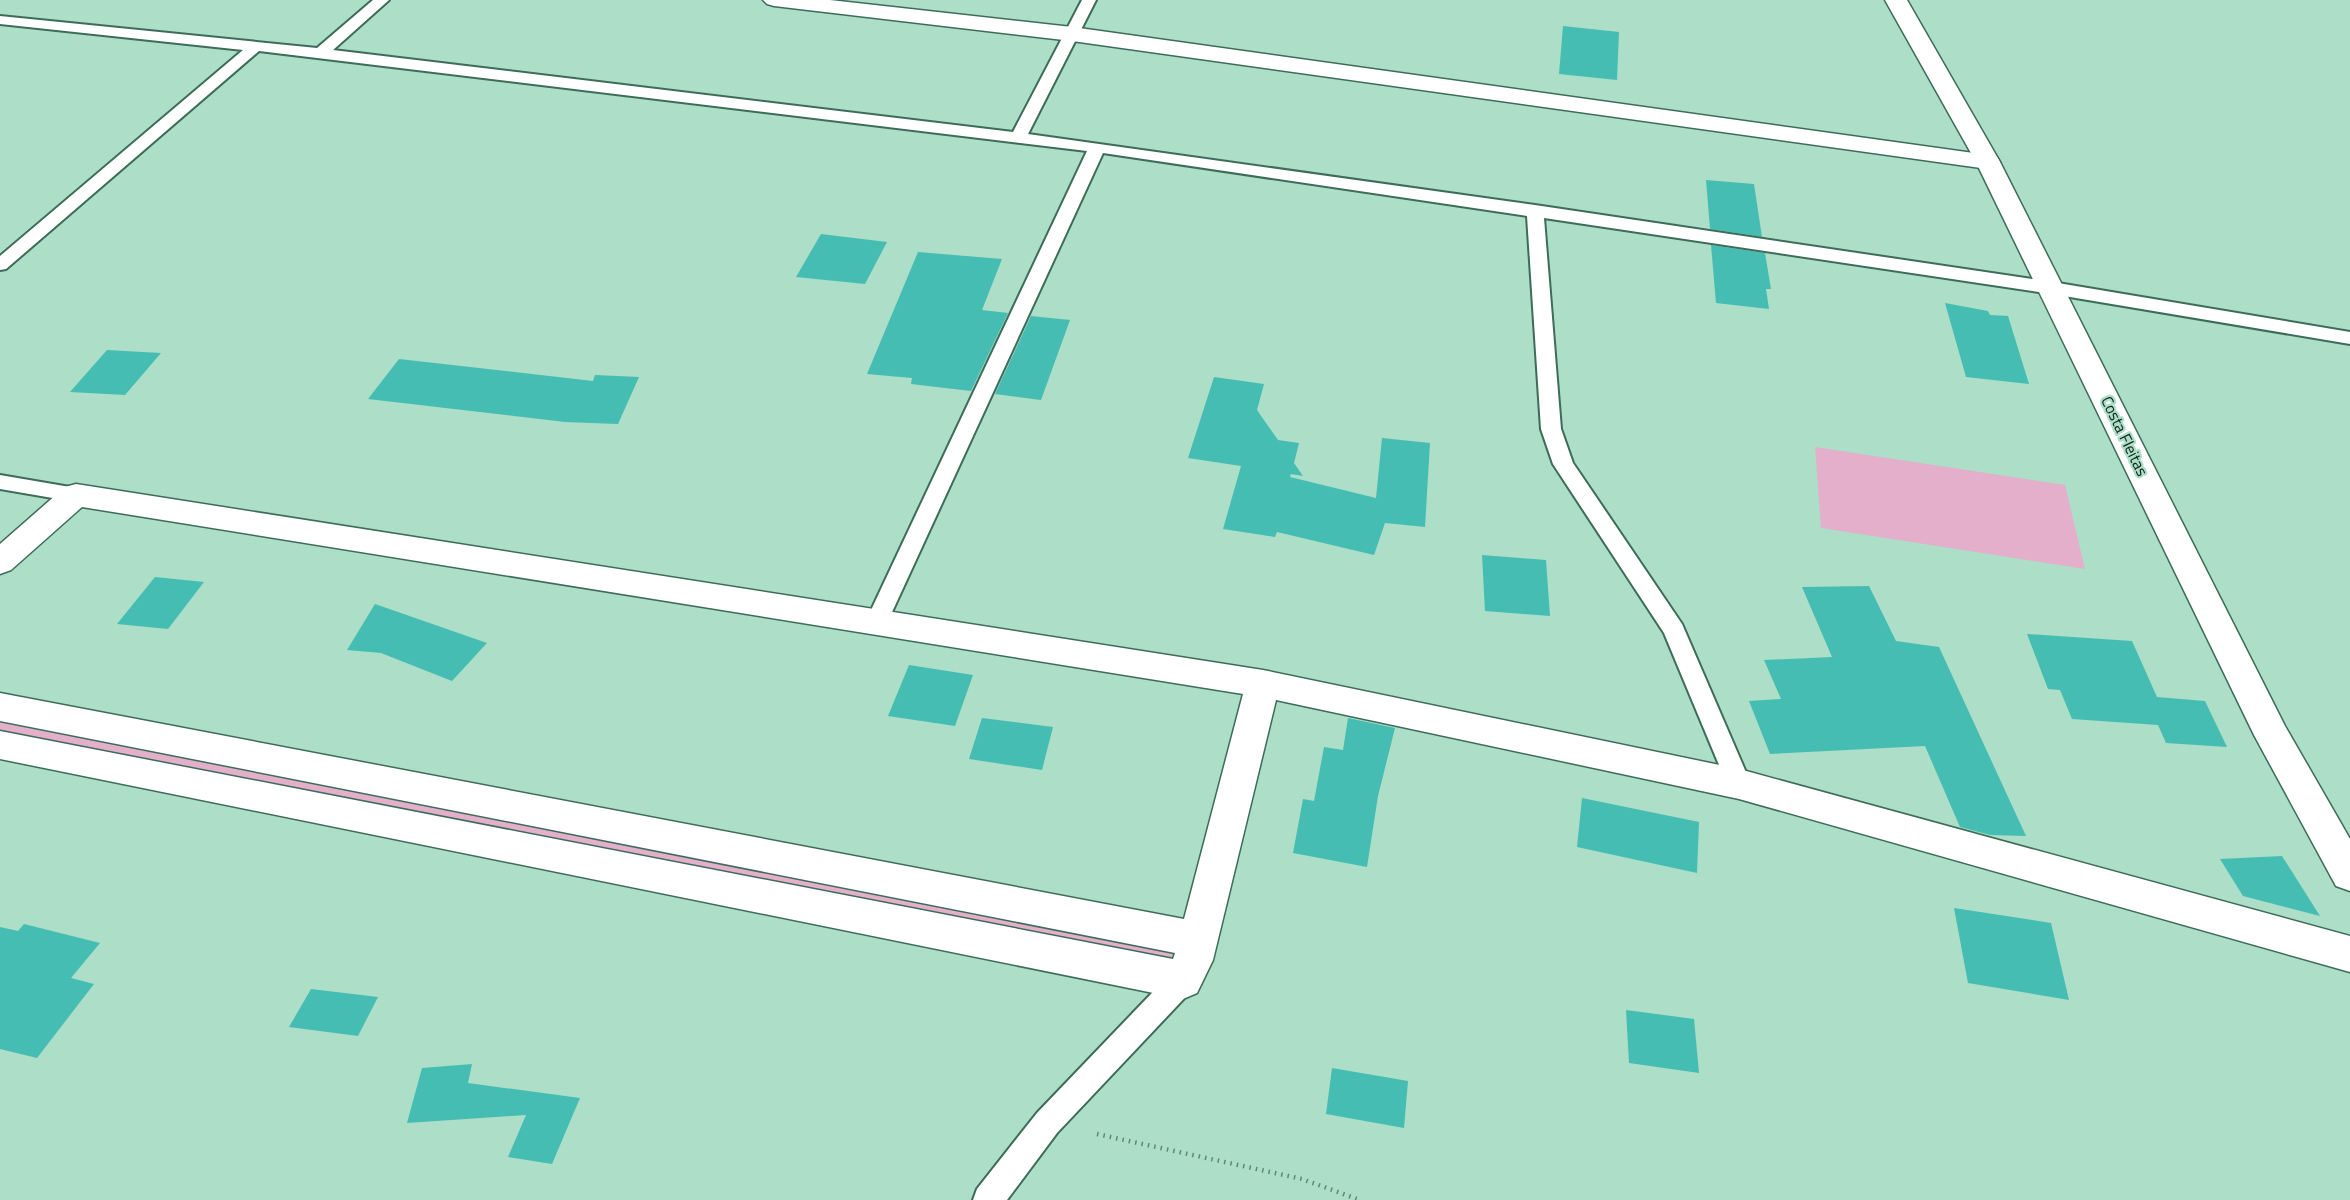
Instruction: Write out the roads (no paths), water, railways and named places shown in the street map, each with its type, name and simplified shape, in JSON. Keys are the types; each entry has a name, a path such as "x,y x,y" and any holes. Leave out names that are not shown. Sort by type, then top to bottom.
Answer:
{"street":[{"path":"774,0 1072,34 1988,162"},
{"name":"Costa Fleitas","path":"1896,0 1988,162 2272,735 2350,874"},
{"path":"0,562 76,495 1263,684 1739,784 2350,954"},
{"path":"0,745 1183,980 1193,960 1263,684"},
{"path":"0,707 1198,940"}],"lane":[{"path":"320,53 382,0"},
{"path":"1018,137 1089,0"},
{"path":"0,20 320,53 1097,147 2052,288 2350,338"},
{"path":"0,265 255,47"},
{"path":"876,623 1097,147"},
{"path":"1534,210 1551,429 1563,464 1674,630 1739,784"},
{"path":"0,482 76,495"},
{"path":"987,1200 1047,1123 1183,980"}]}
